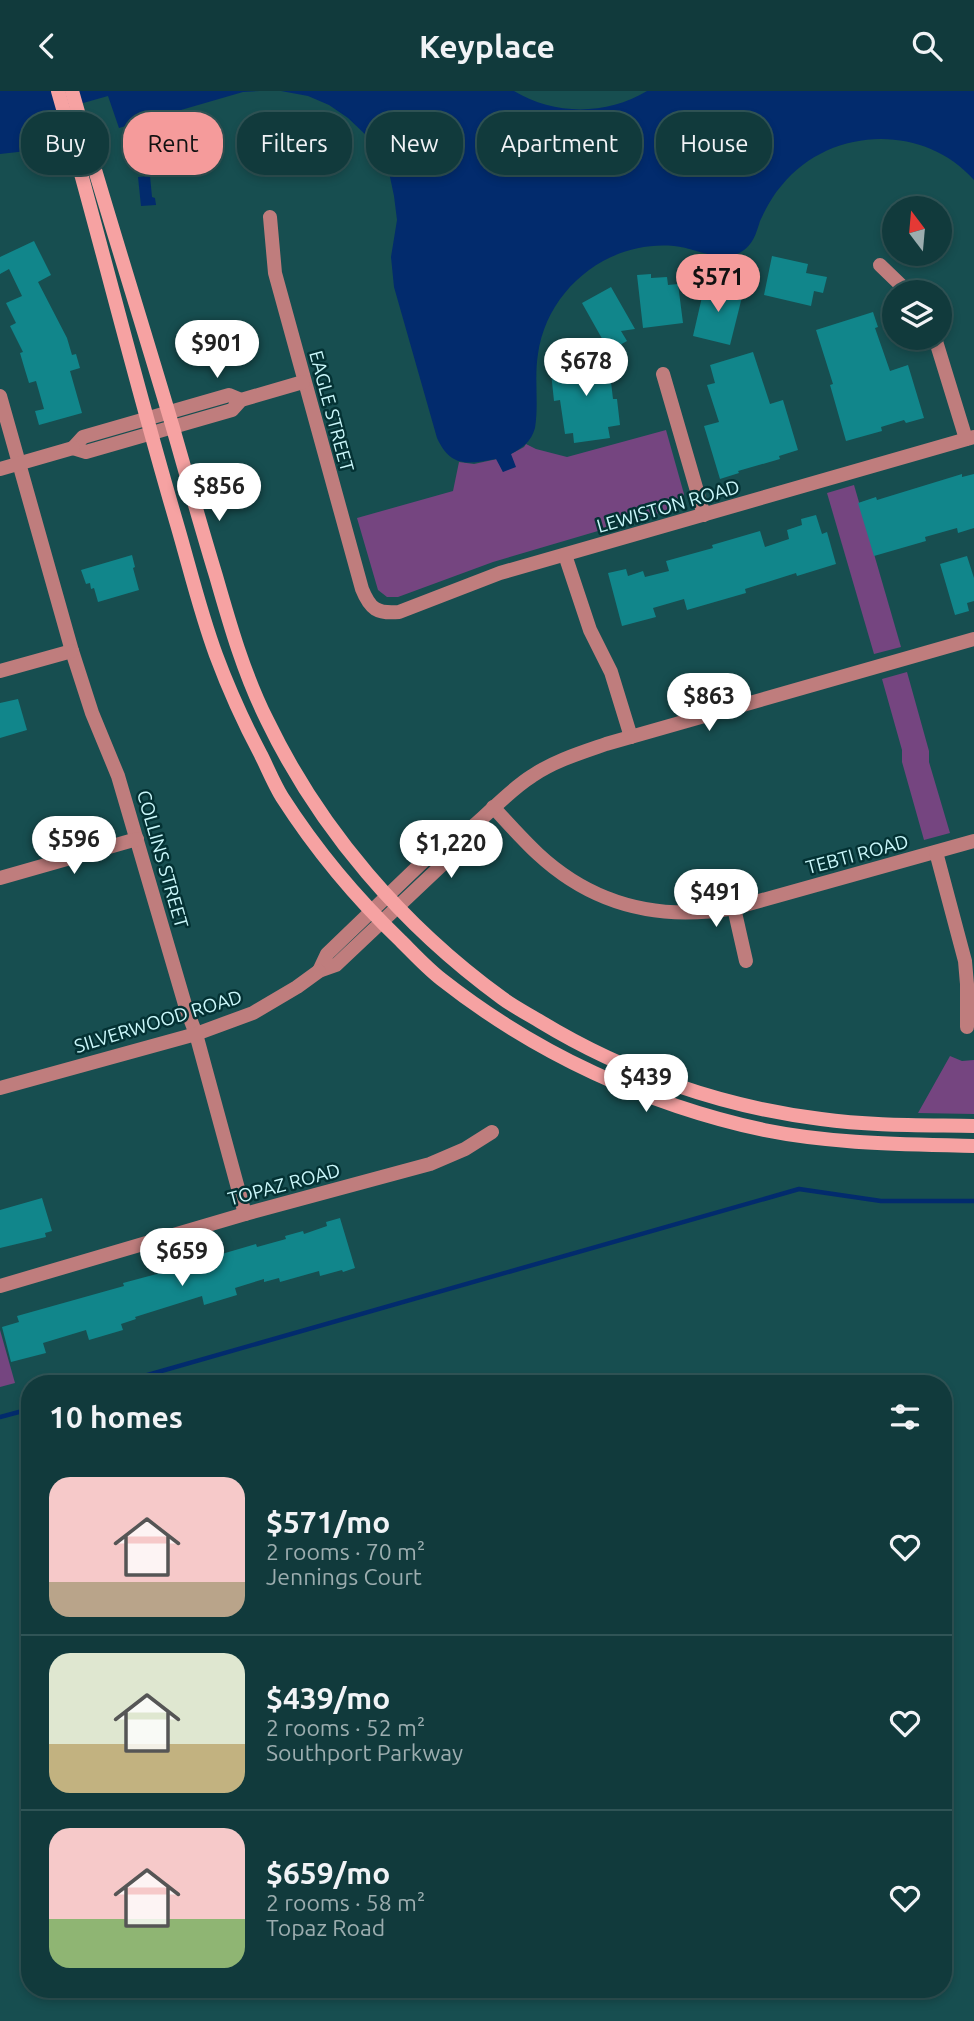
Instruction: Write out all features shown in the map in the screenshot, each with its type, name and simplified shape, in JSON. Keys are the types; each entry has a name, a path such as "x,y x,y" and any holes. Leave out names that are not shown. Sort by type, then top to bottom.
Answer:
{"street":[{"path":"58,91 68,112"},
{"path":"72,91 73,112"},
{"path":"86,175 148,427 215,653 246,726 281,795 324,857 381,922 439,977 492,1016 556,1055 632,1090 689,1111 764,1130 819,1139 884,1144 974,1146"},
{"path":"91,175 171,420 236,647 266,719 301,782 365,872 453,959 503,1000 566,1037 628,1067 695,1092 822,1120 974,1126"},
{"name":"EAGLE STREET","path":"270,217 275,273 303,382 362,589 374,610"},
{"path":"880,265 896,280"},
{"path":"939,350 970,438"},
{"path":"663,374 704,515"},
{"path":"0,469 73,448 83,437 232,410 241,400 303,382"},
{"name":"COLLINS STREET","path":"0,396 72,651 92,713 118,776 196,1034 245,1214"},
{"name":"LEWISTON ROAD","path":"374,610 398,612 500,573 970,438"},
{"path":"565,555 590,630 611,672 631,737"},
{"name":"SILVERWOOD ROAD","path":"319,971 327,954 371,911 393,901 444,863 451,845 493,807 531,776 561,760 631,737 974,639"},
{"path":"0,671 72,651"},
{"name":"TEBTI ROAD","path":"493,807 539,855 565,876 599,894 652,911 687,914 734,908 974,841"},
{"path":"0,878 137,839"},
{"path":"936,852 965,961 967,1027"},
{"name":"SILVERWOOD ROAD","path":"0,1088 196,1034 253,1013 319,971 336,965 381,922 393,901"},
{"path":"734,908 746,961"},
{"name":"TOPAZ ROAD","path":"0,1286 245,1214 430,1164 465,1149 492,1132"}],"shaded area":[{"path":"666,430 684,494 676,508 493,562 398,597 387,597 378,590 357,518 453,491 459,462 474,464 497,459 503,472 511,454 526,444 567,457"},
{"path":"854,485 901,647 874,654 827,493"},
{"path":"907,672 950,833 924,840 882,679"},
{"path":"950,1056 962,1061 974,1060 974,1114 918,1113"},
{"path":"0,1330 15,1383 0,1387"}],"water":[{"path":"0,91 260,91 243,92 174,112 123,112 123,127 119,128 108,96 51,112 21,112 21,152 0,154"},
{"path":"281,91 514,91 546,105 581,109 615,105 647,91 974,91 974,180 953,161 930,148 904,141 877,139 851,142 825,151 802,166 782,185 767,207 751,243 741,252 717,256 682,247 650,246 626,251 604,260 585,273 554,309 544,330 538,354 535,428 526,444 511,454 516,467 503,472 496,459 461,462 442,448 394,287 391,257 397,220 389,175 463,175 463,112 366,112 366,135 352,122 352,112 339,112 308,96"},
{"path":"150,176 152,197 155,198 156,205 141,206 138,177"}],"building":[{"path":"34,241 51,275 38,282 67,338 72,355 76,354 80,368 70,371 82,413 39,425 35,411 44,409 36,381 29,383 20,353 23,352 10,326 16,323 6,303 22,296 9,269 0,274 0,257"},
{"path":"772,256 808,264 806,273 827,277 823,293 814,291 811,306 764,295"},
{"path":"651,274 651,278 667,277 668,285 678,284 683,323 643,328 637,275"},
{"path":"705,284 743,293 730,345 693,336"},
{"path":"611,287 635,329 621,331 627,341 609,351 582,303"},
{"path":"873,312 878,327 875,328 890,371 908,365 924,418 906,423 904,420 881,427 882,431 846,441 830,385 833,384 816,330"},
{"path":"753,352 770,404 783,400 798,450 779,456 780,459 720,479 704,426 719,422 707,385 715,383 710,365"},
{"path":"608,356 613,399 617,399 620,425 608,427 610,438 574,443 573,433 565,434 560,400 554,401 550,363"},
{"path":"962,474 962,477 974,474 974,528 958,533 957,528 925,537 926,541 874,556 858,503 876,497 877,500"},
{"path":"816,515 822,534 827,532 836,564 797,576 796,573 745,589 746,593 687,610 684,599 653,608 656,617 622,626 608,573 626,569 628,576 643,571 645,577 669,571 666,561 760,531 765,547 789,539 787,530 802,525 801,519"},
{"path":"132,555 139,590 98,602 94,588 91,589 90,583 86,584 81,570"},
{"path":"967,556 974,578 974,601 967,603 969,611 955,615 940,564"},
{"path":"18,699 27,730 0,738 0,703"},
{"path":"42,1198 52,1231 45,1233 46,1237 0,1248 0,1210"},
{"path":"340,1218 355,1268 320,1276 319,1271 280,1282 279,1278 264,1282 264,1279 235,1288 237,1295 204,1305 202,1296 135,1317 136,1319 121,1324 123,1330 89,1340 86,1330 43,1343 46,1353 11,1362 2,1327 19,1322 17,1316 124,1286 123,1283 209,1260 208,1258 256,1244 257,1247 286,1239 285,1236 303,1231 304,1234"}],"waterway":[{"path":"148,1375 799,1189 881,1201 974,1201"},
{"path":"0,1417 21,1411"}]}
